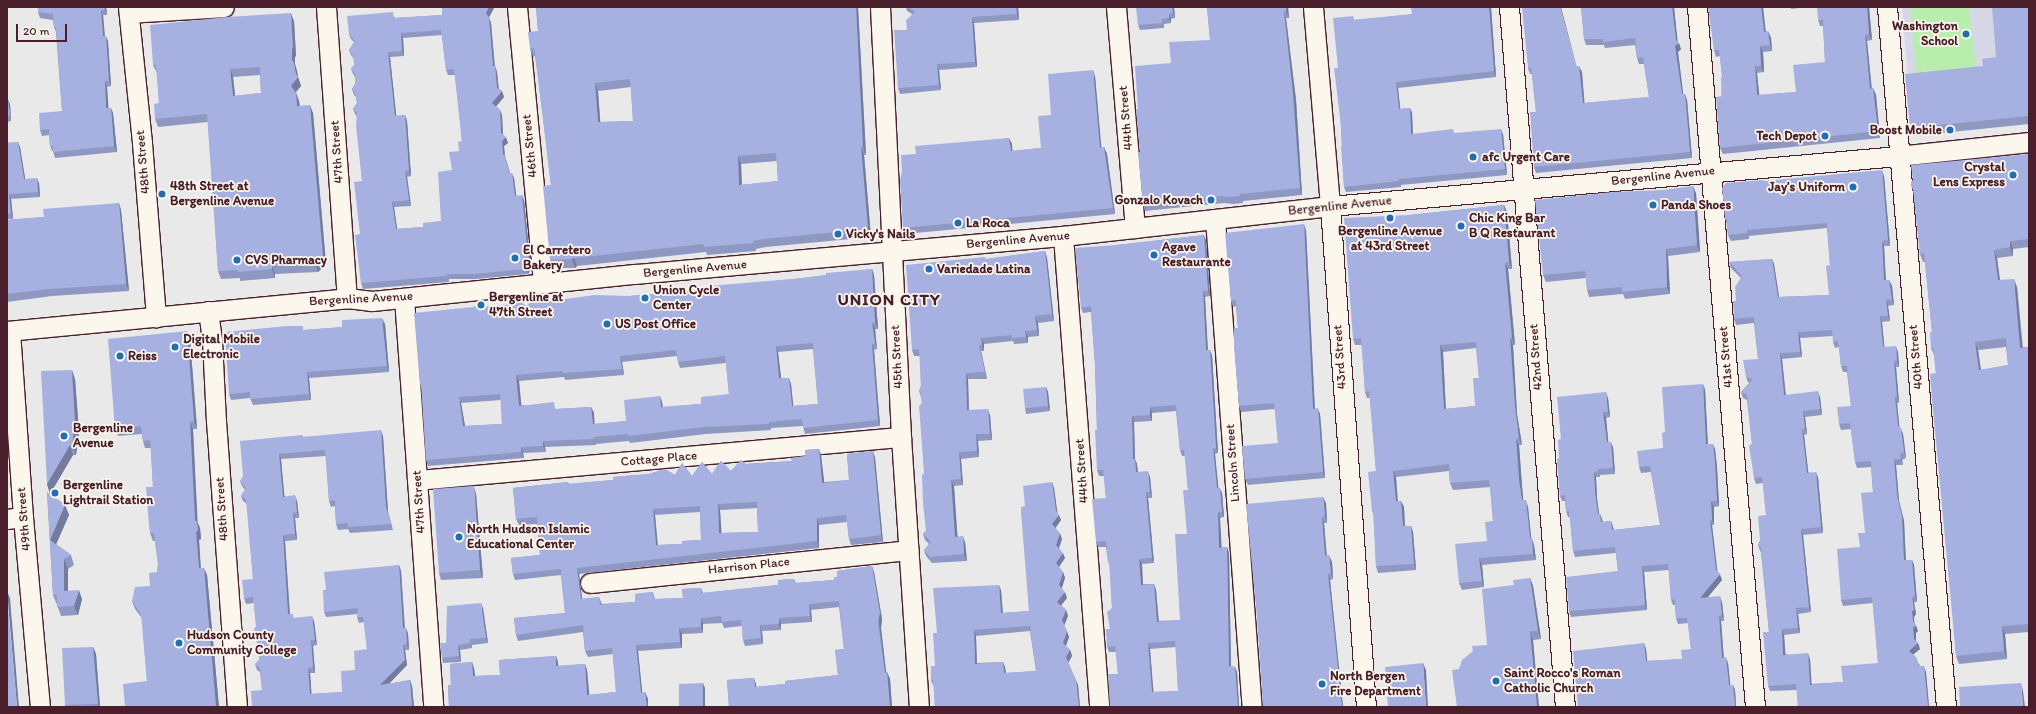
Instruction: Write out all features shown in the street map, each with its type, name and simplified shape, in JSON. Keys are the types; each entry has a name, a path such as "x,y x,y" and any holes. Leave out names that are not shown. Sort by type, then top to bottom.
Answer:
{"street":[{"path":"129,10 224,7"},
{"name":"47th Street","path":"326,7 347,298"},
{"name":"46th Street","path":"516,7 543,284"},
{"name":"45th Street","path":"880,7 901,437 919,707"},
{"name":"44th Street","path":"1116,7 1135,228"},
{"name":"43rd Street","path":"1313,7 1330,206 1366,707"},
{"name":"42nd Street","path":"1509,7 1565,707"},
{"name":"41st Street","path":"1697,7 1755,707"},
{"name":"40th Street","path":"1887,7 1898,156 1946,707"},
{"name":"48th Street","path":"129,10 142,143 156,317"},
{"name":"Bergenline Avenue","path":"9,331 347,298 372,301 1063,236 1330,206 1524,190 1711,171 1898,156 2029,142"},
{"name":"Lincoln Street","path":"1215,219 1252,707"},
{"name":"44th Street","path":"1063,236 1099,707"},
{"name":"47th Street","path":"404,298 433,707"},
{"name":"48th Street","path":"208,311 212,340 216,429 237,707"},
{"name":"49th Street","path":"9,331 15,518 34,640 40,707"},
{"name":"Cottage Place","path":"417,480 901,437"},
{"name":"Harrison Place","path":"590,583 908,550"}],"shaded area":[{"name":"Washington School","path":"1902,7 2029,7 2029,61 1981,66 1908,79"}],"green space":[{"path":"1969,7 1976,69 1916,74 1911,8"}],"building":[{"path":"38,7 104,7 105,10 101,10 103,36 106,36 109,81 105,81 106,108 111,108 114,146 53,152 53,147 50,145 49,129 40,130 39,113 62,111 56,27 54,27 53,14 38,12"},
{"path":"489,7 486,13 489,18 493,66 495,66 497,88 502,91 492,103 500,110 501,133 506,137 502,141 503,154 509,173 512,173 515,196 522,195 529,264 526,269 474,274 447,274 447,276 361,283 355,235 360,234 354,182 362,181 356,126 357,113 353,109 357,103 355,93 352,89 355,84 355,74 351,69 354,65 353,56 349,50 355,41 349,34 347,16 393,12 394,18 442,15 442,8","holes":["441,30 446,70 454,69 462,141 458,142 459,151 449,152 452,170 438,172 441,221 423,223 423,227 396,229 392,202 409,200 405,171 409,171 405,115 395,116 388,52 402,51 401,33"]},
{"path":"536,7 856,7 863,147 861,147 868,229 763,239 753,241 754,243 704,247 703,244 572,259 550,260 543,186 551,185 534,48 530,49 528,32 538,31","holes":["630,79 633,121 598,122 595,83","776,153 778,181 739,185 738,156"]},
{"path":"908,7 1016,7 1017,14 972,17 975,62 937,64 939,85 898,88 894,30 907,30 906,20 915,12"},
{"path":"1136,7 1172,7 1173,13 1169,14 1169,18 1162,19 1162,23 1138,25"},
{"path":"1207,7 1286,7 1286,11 1284,11 1293,93 1300,188 1240,194 1240,196 1231,197 1221,196 1143,205 1138,152 1140,152 1136,109 1138,109 1135,66 1171,63 1169,42 1210,40"},
{"path":"1411,7 1489,7 1494,71 1396,82 1399,109 1410,108 1411,134 1453,129 1454,133 1501,129 1505,169 1399,179 1399,181 1344,187 1341,126 1334,68 1338,68 1333,18 1353,16 1353,20 1412,14"},
{"path":"1522,7 1560,7 1576,66 1579,66 1583,103 1649,97 1643,57 1637,58 1635,38 1603,42 1603,39 1584,39 1581,7 1672,7 1676,40 1679,43 1675,46 1682,94 1685,94 1690,152 1534,167 1530,112 1536,112 1531,68 1528,68"},
{"path":"1708,7 1761,7 1764,32 1768,31 1770,45 1760,46 1761,66 1755,66 1757,95 1796,92 1793,65 1825,62 1823,19 1818,20 1817,7 1867,7 1869,34 1865,35 1870,89 1873,88 1878,131 1720,148 1716,97 1722,96 1722,76 1719,50 1714,50"},
{"path":"1992,7 2029,7 2029,116 1910,128 1905,74 1983,66 1982,59 1996,57"},
{"path":"291,13 293,47 292,60 298,77 291,86 296,93 297,106 310,105 323,256 315,263 272,266 272,269 237,272 238,270 218,271 207,114 155,119 154,104 159,103 156,65 153,65 150,25 227,17","holes":["260,67 261,93 233,96 230,69"]},
{"path":"1093,70 1100,148 1104,147 1113,208 903,228 900,180 902,172 901,155 916,154 915,146 1009,138 1011,151 1041,148 1038,116 1051,115 1048,74"},
{"path":"7,99 10,116 7,117"},
{"path":"18,142 24,179 37,178 38,192 9,194 11,214 7,214 7,143"},
{"path":"2029,154 2029,239 2010,241 2010,247 1994,250 1998,280 2014,279 2020,348 2029,347 2029,624 2002,626 2004,651 1956,656 1930,374 1936,373 1933,348 1931,348 1930,332 1932,332 1924,253 1920,254 1913,188 1911,185 1913,180 1911,165","holes":["2006,338 2008,365 1979,370 1975,342"]},
{"path":"1882,170 1888,240 1882,241 1884,280 1889,280 1892,299 1886,300 1888,316 1880,316 1883,347 1896,346 1897,361 1894,361 1897,397 1895,397 1898,426 1901,428 1904,452 1900,454 1901,459 1894,459 1897,496 1902,516 1904,560 1912,560 1915,596 1912,597 1914,609 1912,612 1913,621 1916,625 1913,628 1914,639 1918,643 1909,651 1917,658 1918,666 1924,666 1928,707 1798,707 1796,684 1768,686 1763,632 1769,632 1761,548 1758,545 1760,540 1758,516 1766,515 1762,477 1754,478 1749,446 1752,443 1747,395 1741,392 1753,379 1746,377 1743,360 1758,359 1754,317 1734,319 1733,301 1736,301 1735,287 1742,276 1729,262 1772,259 1778,297 1829,295 1826,266 1830,265 1827,223 1747,230 1747,233 1728,235 1722,188 1726,183","holes":["1832,330 1833,342 1838,341 1841,366 1847,366 1851,406 1837,407 1839,424 1850,423 1855,462 1871,461 1873,492 1861,493 1865,533 1858,533 1860,547 1837,549 1841,600 1872,597 1878,663 1841,666 1843,682 1810,685 1808,653 1783,655 1782,629 1798,628 1796,608 1809,607 1801,529 1821,527 1816,472 1807,473 1802,429 1805,429 1803,411 1820,409 1818,391 1784,395 1780,353 1800,352 1798,332"]},
{"path":"1693,186 1697,245 1666,249 1667,287 1622,292 1622,287 1587,290 1585,271 1543,275 1535,200 1613,192 1663,190"},
{"path":"119,203 126,284 49,289 7,294 7,220 44,217 43,209"},
{"path":"1504,205 1509,262 1505,263 1512,338 1510,338 1515,407 1519,438 1516,439 1519,480 1522,500 1526,500 1533,554 1479,558 1482,581 1459,583 1455,544 1487,541 1485,522 1493,521 1489,480 1450,483 1449,464 1393,471 1396,501 1401,501 1403,526 1411,526 1414,564 1376,566 1373,511 1368,472 1376,471 1369,391 1365,392 1361,338 1353,339 1344,218 1409,215","holes":["1476,342 1479,378 1473,378 1475,406 1444,409 1440,345"]},
{"path":"1304,224 1313,409 1318,408 1323,472 1245,479 1242,446 1278,443 1274,403 1239,406 1234,347 1234,328 1238,328 1236,300 1231,301 1225,233"},
{"path":"1204,235 1208,291 1203,291 1206,350 1210,350 1216,448 1213,448 1217,488 1220,488 1222,512 1218,512 1219,548 1227,547 1229,666 1235,667 1238,707 1110,707 1108,674 1118,674 1115,646 1107,647 1106,629 1110,629 1107,612 1112,608 1109,561 1106,541 1096,542 1092,499 1106,498 1103,470 1097,470 1095,430 1097,430 1095,365 1091,306 1081,308 1075,248 1117,245","holes":["1176,405 1180,450 1184,450 1188,490 1183,490 1187,534 1175,534 1180,620 1157,622 1154,584 1141,585 1139,559 1152,558 1146,492 1150,492 1148,471 1136,472 1135,459 1133,459 1132,416 1150,415 1150,407","1175,641 1178,691 1152,692 1148,643"]},
{"path":"1045,251 1052,314 1035,316 1037,330 1025,331 1026,337 1012,338 1012,335 981,338 982,345 979,345 985,372 966,373 967,410 988,409 990,434 976,434 977,451 959,452 961,479 951,480 955,537 963,536 964,554 930,557 924,550 931,542 923,534 926,531 923,503 922,475 924,473 919,406 922,403 921,394 919,391 921,386 919,349 912,350 906,265 985,257 986,259"},
{"path":"872,269 875,323 872,323 875,343 872,344 878,420 803,428 802,419 769,422 769,424 704,427 628,436 628,434 594,437 594,439 543,441 543,446 521,447 521,452 426,460 421,384 420,385 414,313 476,306 483,307 514,304 518,299 526,306 532,301 541,302 547,298 551,301 595,295 629,296 711,289 710,286 803,278 826,275 826,273","holes":["813,343 818,404 792,406 789,378 779,378 776,346","676,350 678,362 725,356 729,394 701,397 701,404 661,407 660,396 624,400 626,421 593,424 591,407 555,409 554,402 519,406 516,375 562,371 563,373 622,369 620,356","500,394 502,424 463,426 459,397"]},
{"path":"382,318 387,366 307,372 309,394 250,399 250,392 229,394 225,332 287,326 303,326 303,330 342,327 342,320"},
{"path":"187,331 194,421 190,422 195,521 197,521 198,531 196,532 199,568 204,568 216,707 125,707 123,684 147,681 141,614 132,601 135,587 150,586 149,573 157,572 158,564 154,533 150,533 146,487 153,487 150,440 143,441 141,426 115,429 108,339"},
{"path":"72,370 75,422 72,446 70,445 47,484 41,371"},
{"path":"1703,384 1706,444 1713,444 1715,461 1717,501 1711,501 1712,520 1710,520 1716,570 1720,574 1700,598 1720,596 1722,615 1719,616 1722,658 1726,657 1729,685 1733,685 1735,707 1578,707 1573,651 1644,643 1646,661 1682,659 1681,650 1691,649 1687,618 1676,618 1675,599 1671,600 1668,564 1642,566 1645,605 1569,611 1566,577 1618,571 1615,547 1573,551 1569,511 1566,511 1565,495 1560,496 1557,459 1559,458 1558,440 1561,439 1557,397 1606,392 1608,412 1603,412 1607,442 1611,442 1613,468 1598,469 1598,471 1594,472 1598,514 1600,514 1601,522 1611,521 1612,530 1660,525 1650,466 1639,467 1637,451 1663,448 1662,433 1665,432 1662,387"},
{"path":"1046,387 1048,406 1025,408 1023,389"},
{"path":"381,430 386,507 391,524 348,527 347,523 336,524 335,500 329,501 325,450 279,454 283,497 295,495 297,512 293,513 295,534 283,535 288,614 293,614 293,618 312,616 315,640 311,640 313,667 308,668 310,694 342,692 341,671 355,670 354,651 367,649 363,617 357,617 358,608 324,612 323,590 326,590 324,572 399,565 403,628 406,628 407,644 403,645 405,660 380,685 410,680 412,707 252,707 251,691 262,690 260,668 255,664 259,660 259,654 254,629 256,626 253,597 244,598 242,580 253,579 246,500 241,496 246,488 240,481 243,476 240,441"},
{"path":"819,449 822,483 849,480 847,454 873,451 881,535 849,539 846,515 817,518 817,541 577,568 581,599 599,597 600,605 635,602 635,594 653,592 654,599 683,598 682,589 701,588 701,593 778,585 778,580 794,579 795,583 834,580 834,577 837,577 837,571 872,566 880,613 878,622 885,673 887,672 890,707 729,707 727,680 754,678 755,687 785,684 785,681 838,675 835,650 844,649 839,601 809,604 810,616 779,618 779,624 760,625 761,638 743,640 741,620 722,622 721,616 701,618 701,627 679,628 680,642 636,645 641,693 645,692 647,707 449,707 448,685 451,685 450,664 472,662 473,676 500,675 499,660 556,656 556,666 585,664 587,695 616,692 612,648 585,651 583,625 516,635 514,618 565,613 561,569 513,574 511,558 540,555 537,517 516,519 513,488 568,482 568,484 613,480 613,477 649,474 665,469 675,475 682,463 692,476 702,462 712,474 721,461 731,471 741,460 746,464 792,461 791,458 806,456 805,450","holes":["757,502 758,532 719,533 718,504","700,506 701,540 682,541 682,544 656,545 653,509"]},
{"path":"1052,482 1056,511 1059,515 1052,524 1060,533 1056,545 1063,553 1056,563 1063,572 1059,585 1065,592 1057,602 1066,610 1062,620 1067,631 1063,643 1070,650 1066,657 1076,680 1079,707 935,707 933,680 931,680 931,666 935,666 933,633 937,633 933,588 999,585 1001,613 1029,611 1021,512 1021,507 1025,506 1023,486","holes":["1030,626 1036,671 1004,673 1003,662 975,664 974,630"]},
{"name":"North Hudson Islamic Educational Center","path":"474,486 480,570 439,573 433,489"},
{"path":"47,492 65,505 50,540 71,555 64,559 64,591 79,590 74,606 57,607 57,595 53,595"},
{"path":"1323,497 1325,516 1322,517 1325,556 1329,555 1331,573 1328,574 1342,707 1263,707 1257,617 1246,504"},
{"path":"1530,578 1538,631 1530,631 1537,707 1457,707 1452,670 1459,669 1462,660 1473,651 1472,646 1487,645 1482,589 1514,585 1513,580"},
{"path":"7,595 17,707 7,707"},
{"path":"481,603 486,638 470,639 470,643 458,645 459,656 442,658 440,643 446,643 447,606"},
{"path":"93,647 98,704 65,705 62,648"},
{"path":"1423,663 1426,707 1388,707 1385,667"},
{"path":"703,683 703,707 679,707 679,684"},
{"path":"2021,683 2023,707 1960,707 1959,687"}],"place":[{"name":"Washington School","path":"1966,34"},
{"name":"Boost Mobile","path":"1950,130"},
{"name":"Tech Depot","path":"1825,136"},
{"name":"afc Urgent Care","path":"1473,157"},
{"name":"Crystal Lens Express","path":"2013,175"},
{"name":"Jay’s Uniform","path":"1853,187"},
{"name":"48th Street at Bergenline Avenue","path":"162,194"},
{"name":"Gonzalo Kovach","path":"1211,200"},
{"name":"Panda Shoes","path":"1653,205"},
{"name":"Bergenline Avenue at 43rd Street","path":"1390,218"},
{"name":"La Roca","path":"958,223"},
{"name":"Chic King Bar B Q Restaurant","path":"1461,226"},
{"name":"Vicky's Nails","path":"838,234"},
{"name":"Agave Restaurante","path":"1154,255"},
{"name":"El Carretero Bakery","path":"515,258"},
{"name":"CVS Pharmacy","path":"237,260"},
{"name":"Variedade Latina","path":"929,269"},
{"name":"Union Cycle Center","path":"645,298"},
{"name":"Bergenline at 47th Street","path":"481,305"},
{"name":"US Post Office","path":"607,324"},
{"name":"Digital Mobile Electronic","path":"175,347"},
{"name":"Reiss","path":"120,356"},
{"name":"Bergenline Avenue","path":"64,436"},
{"name":"Bergenline Lightrail Station","path":"55,493"},
{"name":"North Hudson Islamic Educational Center","path":"459,537"},
{"name":"Hudson County Community College","path":"179,643"},
{"name":"Saint Rocco's Roman Catholic Church","path":"1496,681"},
{"name":"North Bergen Fire Department","path":"1322,684"}],"district":[{"name":"UNION CITY","path":"889,300"}]}
